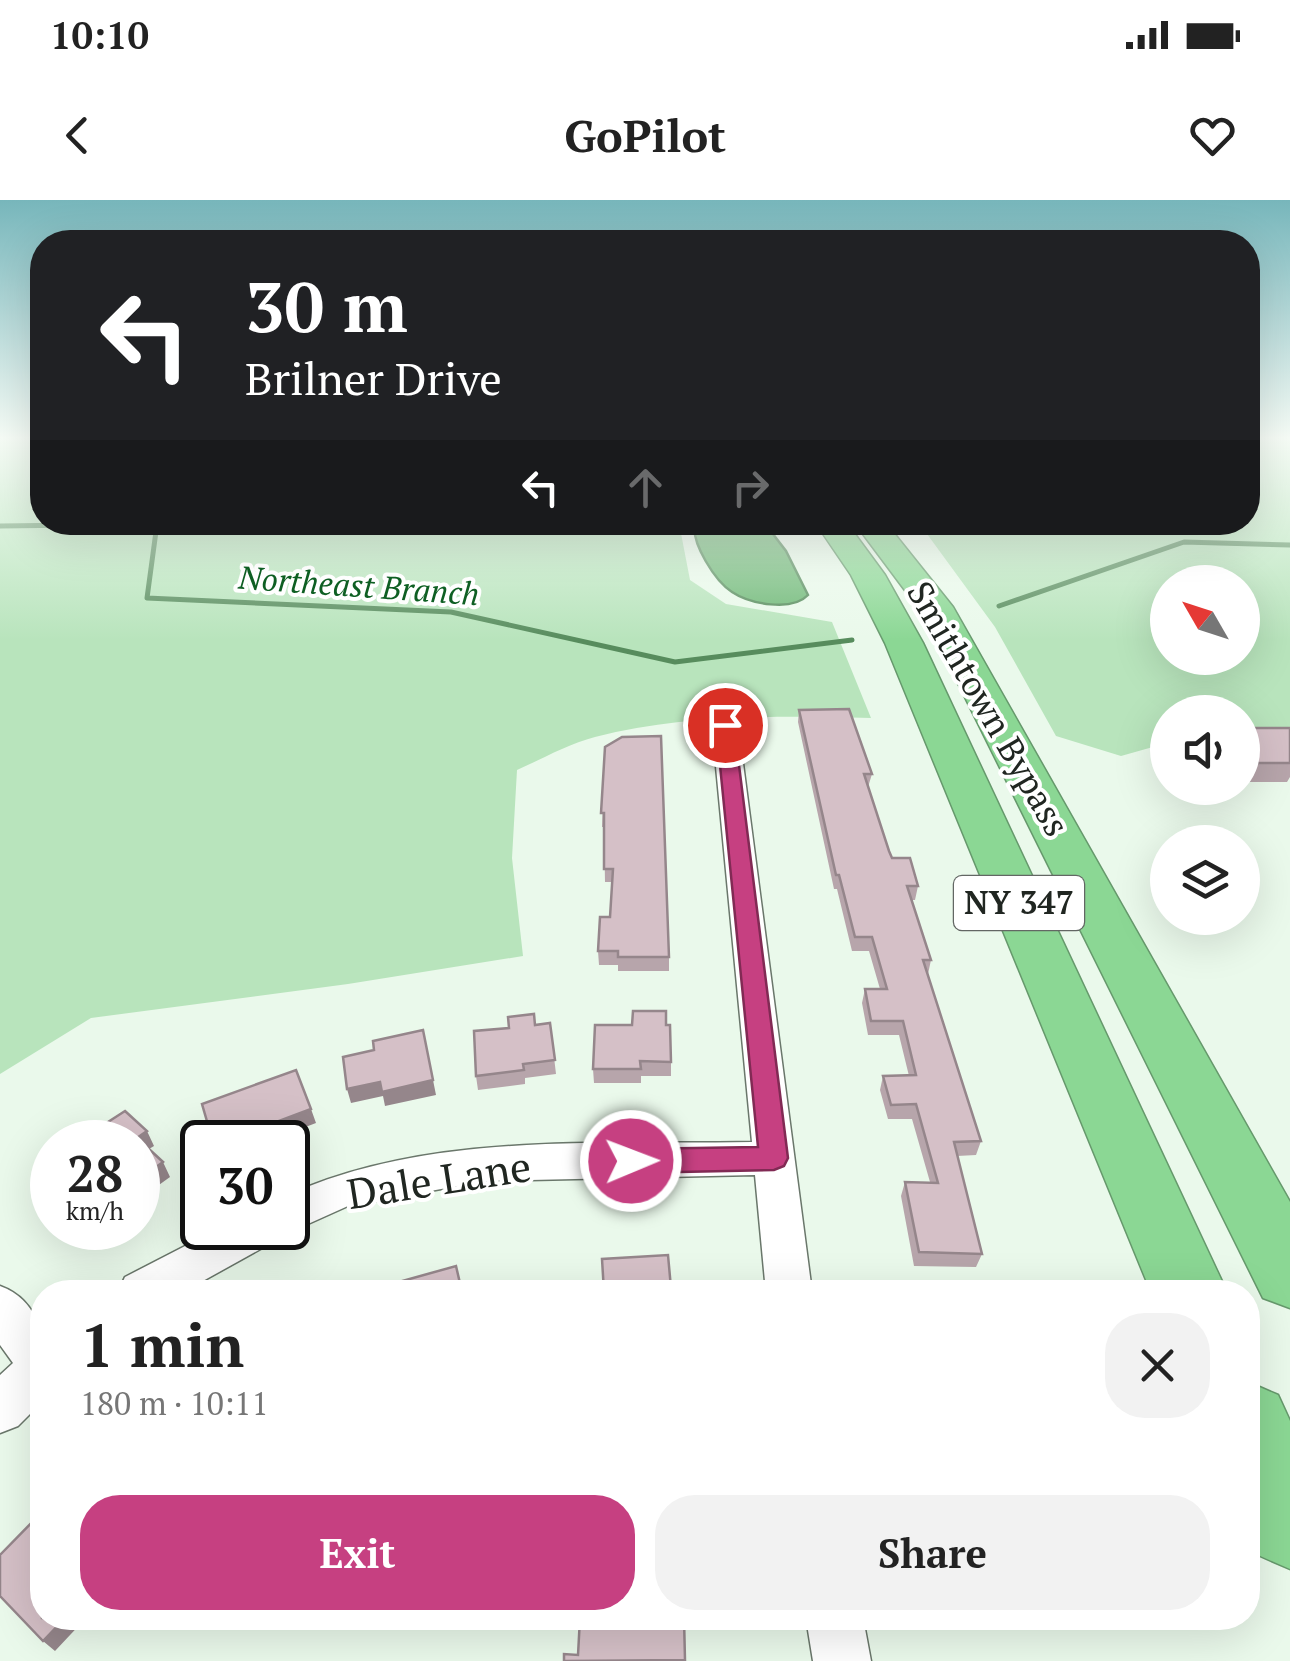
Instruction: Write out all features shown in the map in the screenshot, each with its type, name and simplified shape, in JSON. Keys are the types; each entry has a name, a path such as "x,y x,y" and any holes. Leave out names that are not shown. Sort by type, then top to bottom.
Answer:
{"highway":[{"name":"Smithtown Bypass","path":"839,535 868,575 904,643 1185,1280"},
{"name":"Smithtown Bypass","path":"880,535 935,607 972,670 1290,1274"},
{"path":"1260,1454 1290,1523"}],"street":[{"path":"725,725 789,1280"},
{"name":"Dale Lane","path":"310,1205 342,1190 484,1164 774,1158"},
{"path":"163,1280 219,1250"},
{"path":"0,1307 30,1349"},
{"path":"0,1408 30,1378"},
{"path":"837,1630 842,1661"}],"shaded area":[{"path":"0,505 30,505 30,535 681,535 690,580 726,604 832,622 871,718 767,717 663,724 585,740 517,770 512,858 523,956 91,1018 0,1074"},
{"path":"1260,505 1290,505 1290,736 1260,733 1260,695 1150,695 1150,748 1121,756 1056,736 995,627 928,535 1260,535"},
{"path":"696,535 774,535 808,595 782,605 749,600 732,592 712,571"}],"building":[{"path":"849,709 872,774 864,774 889,851 892,858 910,858 918,886 907,886 931,960 923,960 981,1141 954,1142 982,1254 919,1252 905,1182 938,1183 916,1104 891,1105 883,1076 916,1075 903,1021 871,1021 865,989 887,989 872,937 855,937 836,875 799,710"},
{"path":"1260,728 1290,728 1290,763 1260,763"},
{"path":"661,736 669,957 618,957 618,951 598,951 600,917 610,917 613,869 604,869 601,813 605,747 622,737"},
{"path":"633,1011 666,1011 671,1062 640,1061 641,1069 593,1069 595,1025 632,1025"},
{"path":"534,1014 535,1025 550,1023 555,1060 523,1064 524,1070 476,1076 474,1031 509,1028 508,1017"},
{"path":"423,1030 433,1080 382,1092 380,1082 347,1089 343,1057 374,1050 373,1041"},
{"path":"296,1070 311,1109 282,1120 207,1120 202,1104"},
{"path":"125,1111 135,1120 111,1120"},
{"path":"668,1255 670,1280 603,1280 602,1259"},
{"path":"456,1266 459,1280 406,1280"},
{"path":"30,1524 30,1627 0,1596 0,1555"},
{"path":"32,1630 54,1630 43,1641"},
{"path":"579,1630 684,1630 685,1660 564,1661 564,1654 578,1655"}],"waterway":[{"name":"Northeast Branch","path":"0,526 30,526"},
{"name":"Northeast Branch","path":"156,535 147,598 451,612 675,662 852,640"},
{"name":"Northeast Branch","path":"999,606 1184,542 1290,545"}],"route":[{"path":"631,1161 774,1158 725,725"}]}
